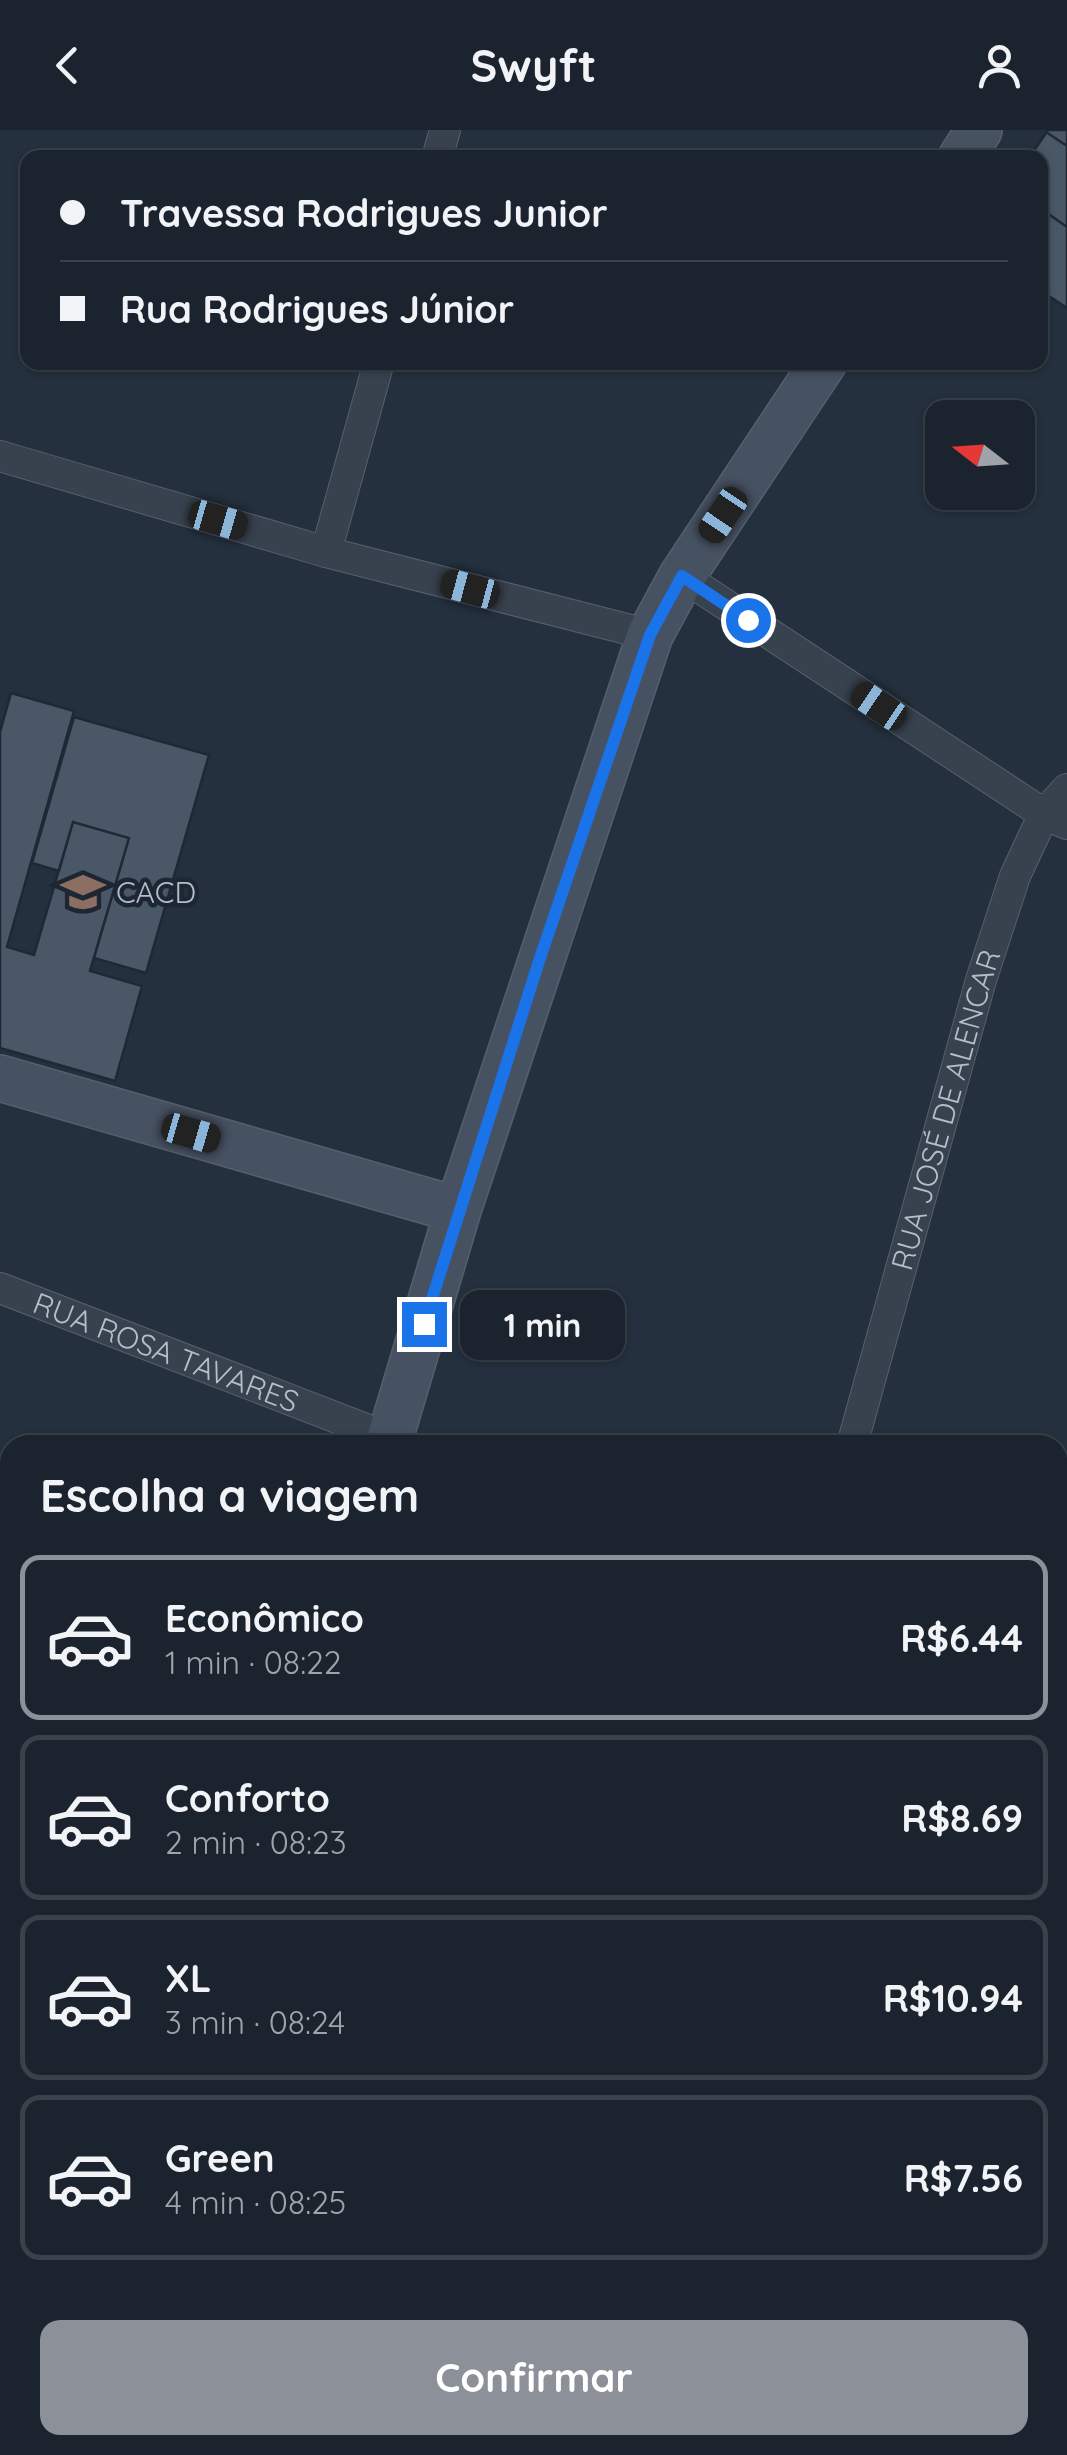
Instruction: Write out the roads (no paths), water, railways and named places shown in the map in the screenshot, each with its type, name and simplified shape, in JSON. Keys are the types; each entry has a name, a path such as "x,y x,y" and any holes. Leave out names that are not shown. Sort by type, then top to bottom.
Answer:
{"main road":[{"path":"390,1435 458,1210 650,635 682,576 819,370"},
{"path":"0,1078 458,1210"}],"street":[{"path":"326,552 378,370"},
{"path":"0,456 326,552 650,635"},
{"path":"682,576 1055,819"},
{"name":"RUA JOSÉ DE ALENCAR","path":"855,1435 982,980 1015,876 1055,819 1067,789"},
{"name":"RUA ROSA TAVARES","path":"0,1288 370,1435"}],"place":[{"name":"CACD","path":"83,892"}]}
